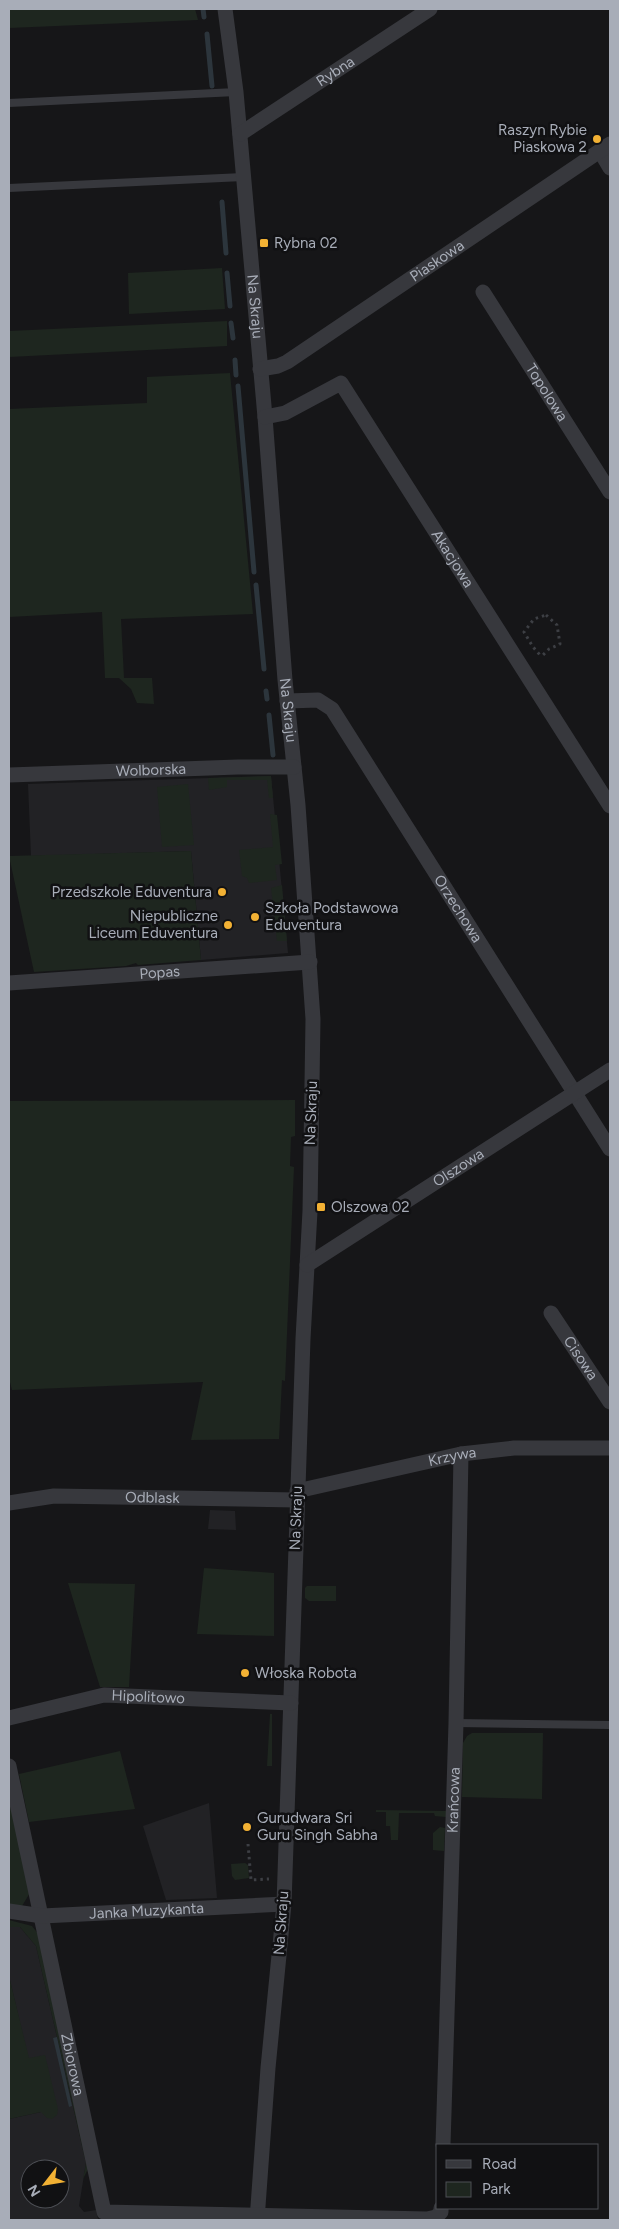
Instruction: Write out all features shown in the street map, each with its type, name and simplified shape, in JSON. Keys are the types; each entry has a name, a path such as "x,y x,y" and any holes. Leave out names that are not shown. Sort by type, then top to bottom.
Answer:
{"street":[{"name":"Na Skraju","path":"225,9 236,92 265,417 287,702 310,962 313,1045 310,1211 297,1496 292,1703 284,1904 268,2068 258,2218"},
{"name":"Rybna","path":"240,134 430,9"},
{"path":"605,148 610,168"},
{"name":"Piaskowa","path":"260,368 278,366 287,362 605,148"},
{"name":"Topolowa","path":"483,292 610,492"},
{"name":"Akacjowa","path":"265,417 285,413 341,383 610,806"},
{"name":"Orzechowa","path":"287,702 318,700 332,709 610,1149"},
{"name":"Wolborska","path":"9,775 238,767 294,767"},
{"name":"Popas","path":"9,983 310,962"},
{"name":"Olszowa","path":"307,1265 610,1070"},
{"name":"Cisowa","path":"551,1313 610,1402"},
{"name":"Krzywa","path":"297,1496 461,1454 514,1448 610,1448"},
{"name":"Krańcowa","path":"443,2144 456,1723 461,1454"},
{"name":"Odblask","path":"9,1504 54,1496 297,1496"},
{"name":"Hipolitowo","path":"9,1718 104,1695 292,1703"},
{"name":"Zbiorowa","path":"9,1766 104,2212 258,2218"},
{"name":"Janka Muzykanta","path":"9,1911 42,1916 284,1904"},
{"path":"258,2218 427,2219 436,2217 441,2212 441,2209"}],"lane":[{"path":"9,103 236,92"},
{"path":"9,188 243,177"},
{"path":"456,1723 610,1725"}],"path":[{"path":"546,616 557,625 560,644 543,656 540,655 524,632 534,619 546,616"},
{"path":"248,1844 251,1880 269,1879"}],"shaded area":[{"path":"271,776 288,953 201,960 191,851 31,856 28,784"},
{"path":"210,1510 235,1511 236,1530 208,1529"},
{"path":"209,1803 217,1898 166,1900 143,1826"},
{"path":"9,1927 20,1927 36,1946 86,2163 79,2206 84,2212 96,2210 98,2219 115,2220 9,2220 9,2119 41,2112 9,1976"},
{"path":"57,2037 72,2106 69,2107 53,2038"}],"green space":[{"path":"9,9 195,9 198,20 9,28"},
{"path":"222,268 225,309 129,314 128,273"},
{"path":"227,321 227,346 9,357 9,331"},
{"path":"230,373 253,614 121,619 124,678 152,678 154,704 137,703 131,689 119,678 105,678 102,612 9,617 9,409 147,403 147,377"},
{"path":"271,776 273,798 269,798 267,780 227,780 227,787 209,790 208,778"},
{"path":"188,784 194,845 162,847 157,787"},
{"path":"270,814 277,815 282,864 275,865 277,880 249,883 247,878 242,876 239,850 273,847"},
{"path":"191,851 201,960 138,965 136,963 126,966 34,972 9,856"},
{"path":"282,885 287,941 277,941 271,888"},
{"path":"295,1100 295,1136 291,1137 290,1166 294,1167 285,1381 282,1380 279,1439 191,1440 203,1382 12,1390 9,1378 9,1101"},
{"path":"204,1568 274,1573 274,1636 197,1634"},
{"path":"68,1583 135,1584 129,1687 100,1687"},
{"path":"307,1586 336,1586 336,1601 309,1601 305,1598 305,1588"},
{"path":"270,1714 272,1714 272,1766 267,1766"},
{"path":"472,1733 543,1733 542,1799 462,1797 463,1743 467,1736"},
{"path":"120,1751 135,1809 29,1822 19,1774"},
{"path":"9,1795 31,1891 22,1906 9,1904"},
{"path":"376,1810 446,1811 446,1817 435,1816 434,1813 399,1813 398,1840 391,1840 390,1826 386,1826 386,1812 376,1812"},
{"path":"440,1827 445,1828 444,1851 433,1850 433,1833"},
{"path":"245,1863 248,1865 249,1878 235,1880 232,1876 231,1864"},
{"path":"9,1920 32,1926 39,1935 88,2169 83,2179 86,2163 36,1946 20,1927 9,1927"},
{"path":"9,1976 29,2058 45,2055 58,2109 57,2115 52,2119 47,2118 41,2112 9,2119"}],"waterway":[{"path":"203,9 204,17"},
{"path":"207,34 212,86"},
{"path":"222,202 226,253"},
{"path":"227,273 230,306"},
{"path":"231,323 233,338"},
{"path":"235,360 236,375"},
{"path":"238,386 254,572"},
{"path":"256,585 264,669"},
{"path":"266,691 267,699"},
{"path":"269,715 273,755"}],"place":[{"name":"Raszyn Rybie Piaskowa 2","path":"597,139"},
{"name":"Rybna 02","path":"264,243"},
{"name":"Przedszkole Eduventura","path":"222,892"},
{"name":"Szkoła Podstawowa Eduventura","path":"255,917"},
{"name":"Niepubliczne Liceum Eduventura","path":"228,925"},
{"name":"Olszowa 02","path":"321,1207"},
{"name":"Włoska Robota","path":"245,1673"},
{"name":"Gurudwara Sri Guru Singh Sabha","path":"247,1827"}]}
